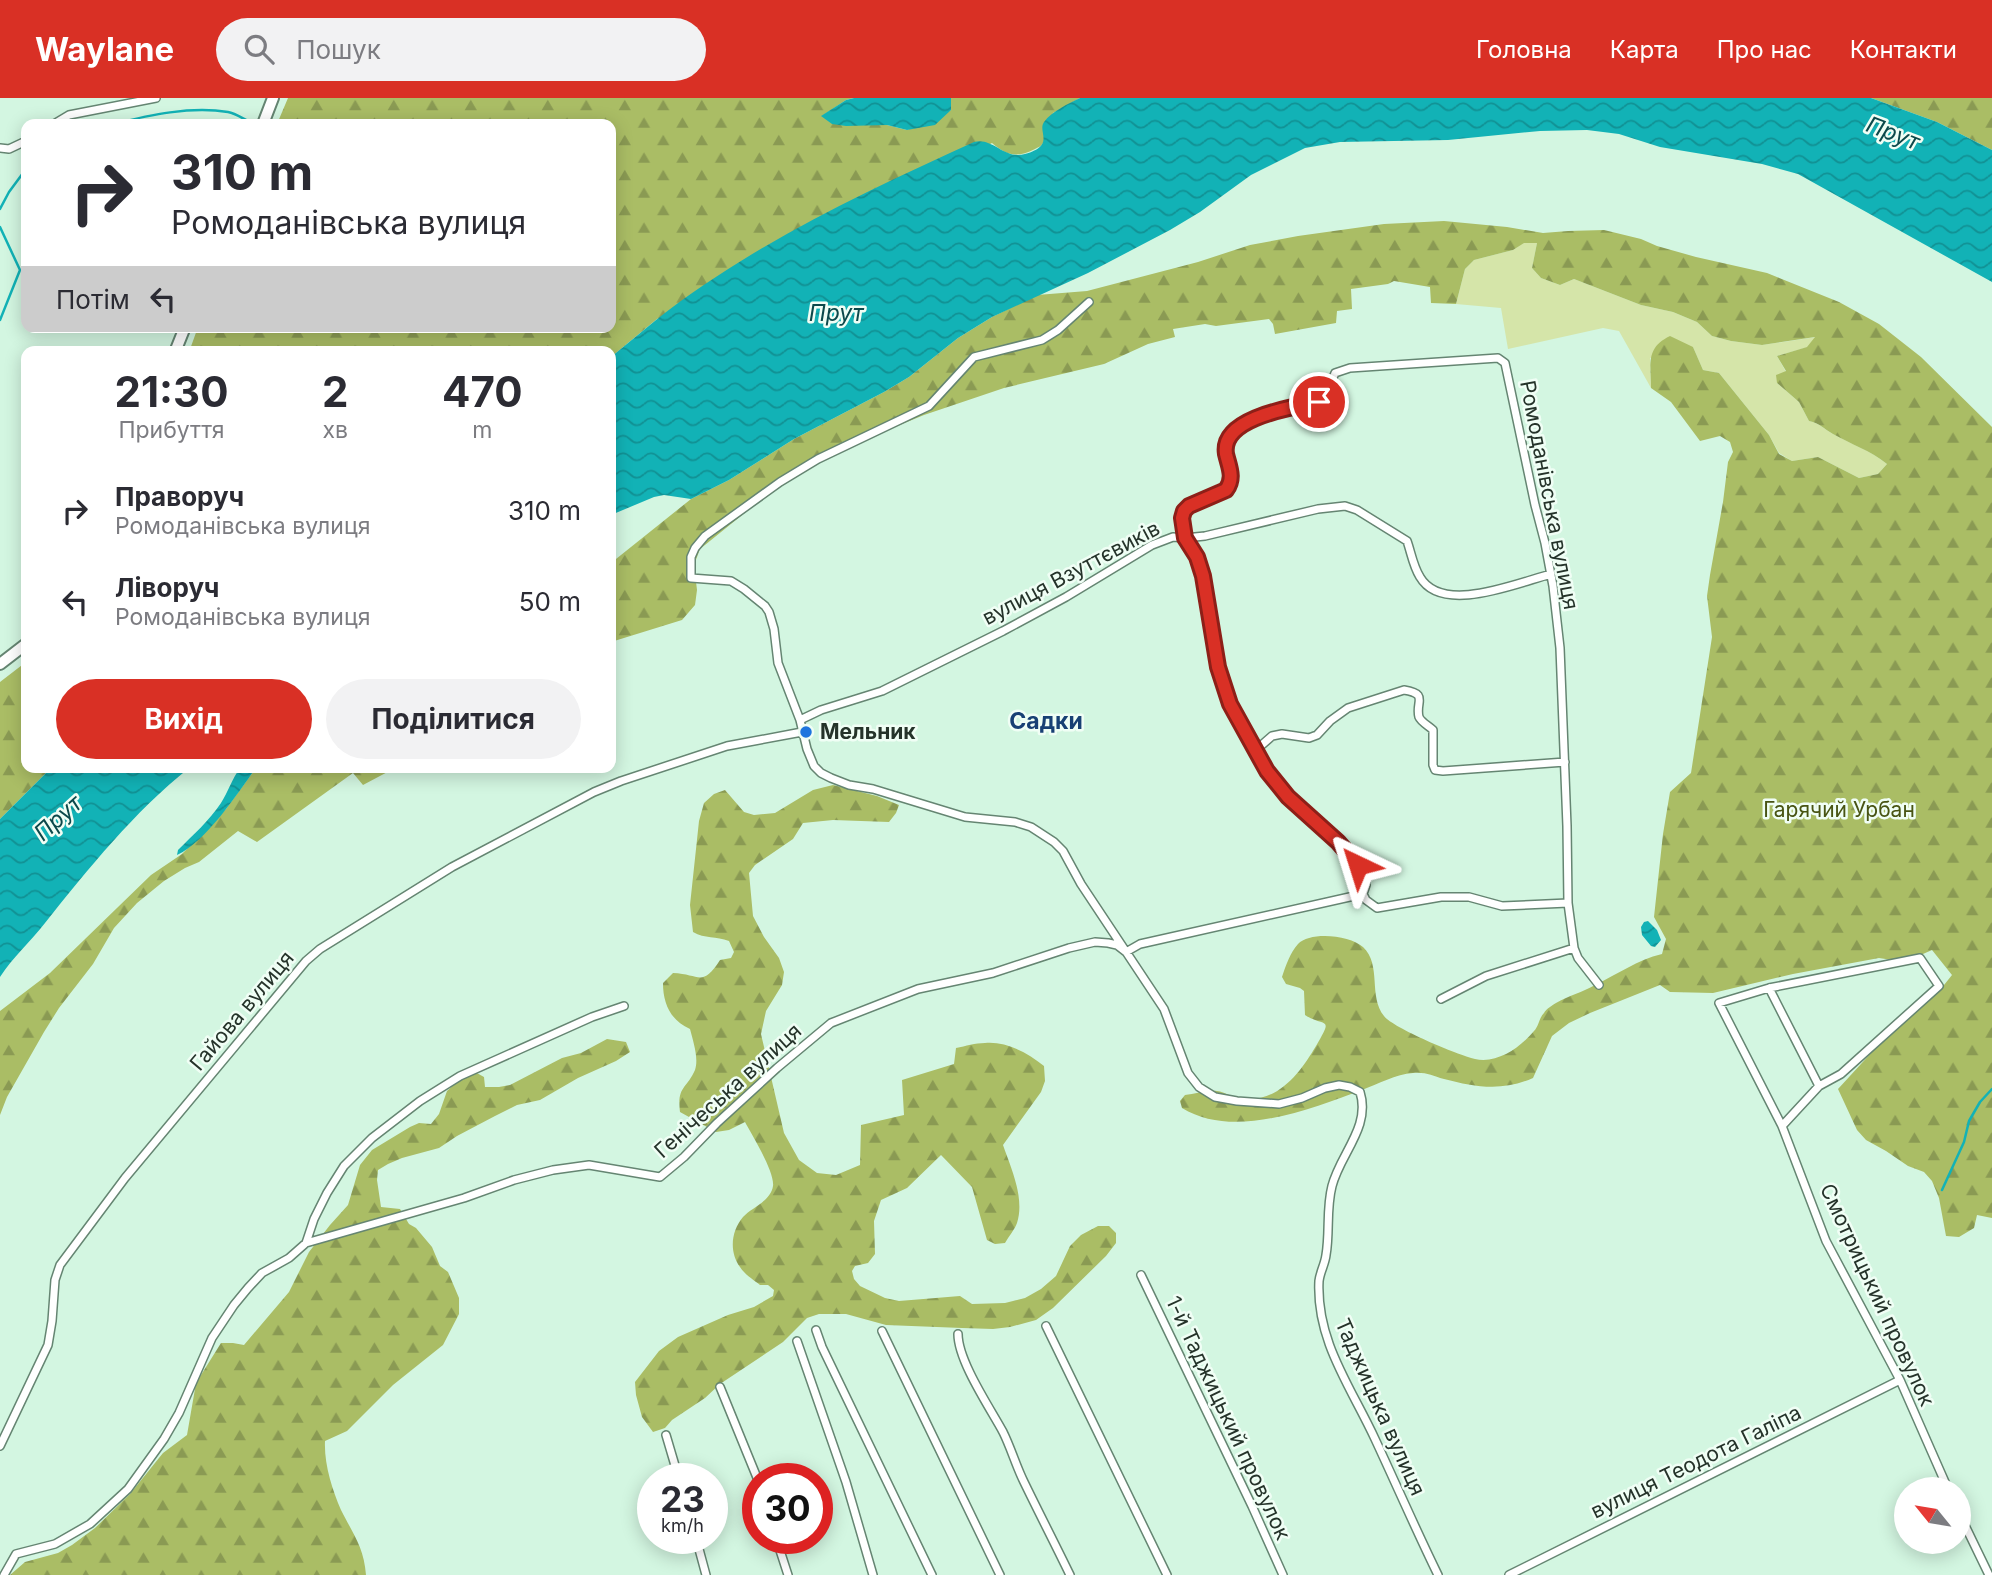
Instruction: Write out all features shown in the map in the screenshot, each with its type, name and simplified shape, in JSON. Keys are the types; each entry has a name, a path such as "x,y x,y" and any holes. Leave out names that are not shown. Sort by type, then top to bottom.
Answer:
{"street":[{"path":"62,119 69,115 156,98"},
{"path":"265,119 273,98"},
{"path":"0,148 9,149 21,143"},
{"path":"1089,302 1058,330 1042,340 974,358 929,406 818,459 780,482 705,536 695,548 691,557 691,578 731,581 755,597 769,612 778,663 814,766 821,773 849,785 873,789 965,817 1015,822 1031,827 1063,851 1081,884 1126,952 1140,944 1363,894 1366,900 1377,908 1441,897 1469,897 1503,906 1568,903"},
{"name":"Ромоданівська вулиця","path":"1185,538 1182,518 1184,511 1189,506 1226,490 1230,485 1232,478 1226,450 1226,441 1230,435 1243,424 1260,416 1319,402 1325,398 1335,373 1350,368 1498,358 1505,363 1551,574 1560,648 1568,903 1574,948"},
{"path":"1185,538 1229,531 1318,509 1345,506 1357,510 1408,541 1420,579 1434,592 1453,596 1474,595 1551,574"},
{"name":"вулиця Взуттєвиків","path":"800,720 821,710 882,691 1024,620 1152,545 1173,537 1185,538 1197,557 1203,576 1218,667 1230,704 1267,771 1288,797 1338,842 1358,865 1365,876 1363,894"},
{"path":"0,664 21,648"},
{"path":"1256,750 1272,736 1282,734 1309,738 1317,735 1330,720 1348,708 1404,690 1418,694 1419,717 1433,730 1435,770 1565,762"},
{"name":"Гайова вулиця","path":"0,1446 48,1345 55,1280 60,1265 125,1178 306,961 320,949 452,867 594,792 727,746 802,732"},
{"name":"Генічеська вулиця","path":"306,1243 553,1170 589,1165 660,1177 684,1157 732,1108 831,1023 918,989 993,973 1069,948 1095,942 1108,943 1126,952"},
{"path":"1441,999 1486,976 1574,948 1578,958 1599,985"},
{"name":"Таджицька вулиця","path":"1126,952 1164,1009 1188,1073 1199,1087 1215,1097 1279,1104 1339,1085 1360,1092 1363,1115 1337,1170 1327,1205 1326,1256 1319,1279 1320,1313 1326,1340 1438,1575"},
{"path":"1782,1126 1819,1086 1841,1074 1939,986 1920,958 1769,988 1819,1086"},
{"name":"Смотрицький провулок","path":"1769,988 1719,1003 1782,1126 1826,1241 1900,1380 1943,1477"},
{"path":"4,1575 16,1554 55,1544 90,1524 128,1489 179,1413 212,1338 234,1305 262,1273 289,1258 306,1243 327,1192 344,1166 372,1138 420,1101 460,1076 592,1017 624,1006"},
{"name":"1-й Таджицький провулок","path":"1141,1275 1283,1575"},
{"path":"1045,1326 1167,1575"},
{"path":"816,1330 932,1575"},
{"path":"881,1331 1000,1575"},
{"path":"958,1334 958,1343 982,1397 1004,1434 1023,1481 1070,1575"},
{"path":"797,1341 846,1482 873,1575"},
{"name":"вулиця Теодота Галіпа","path":"1509,1575 1900,1380"},
{"path":"720,1387 751,1463"},
{"path":"666,1435 674,1463"},
{"path":"1971,1538 1989,1575"},
{"path":"700,1554 706,1575"},
{"path":"781,1554 788,1575"}],"green space":[{"path":"288,98 854,98 846,100 822,116 907,130 951,110 951,98 1080,98 1053,113 1044,141 1038,148 1023,154 1012,154 992,143 657,319 616,353 616,346 191,346 196,333 616,333 616,119 279,119"},
{"path":"1871,98 1992,98 1992,150 1937,122"},
{"name":"Гарячий Урбан","path":"1444,221 1543,233 1604,230 1696,257 1767,273 1839,302 1879,324 1921,357 1992,427 1992,1218 1977,1215 1974,1228 1959,1237 1946,1236 1939,1198 1932,1181 1924,1172 1908,1166 1866,1140 1857,1130 1838,1089 1872,1052 1952,975 1932,950 1905,962 1879,958 1713,993 1670,992 1660,985 1569,1023 1552,1036 1533,1078 1510,1085 1478,1086 1426,1074 1407,1074 1296,1112 1248,1121 1203,1117 1182,1108 1180,1101 1185,1095 1214,1091 1242,1099 1266,1096 1286,1084 1303,1066 1326,1026 1305,1015 1304,991 1286,984 1282,977 1295,948 1311,937 1340,937 1363,947 1372,963 1379,1008 1390,1021 1441,1047 1483,1060 1500,1057 1522,1043 1536,1029 1545,1012 1556,1003 1662,954 1666,939 1654,917 1663,834 1670,792 1691,773 1712,637 1707,596 1728,462 1733,452 1730,442 1720,436 1700,441 1671,402 1651,388 1651,358 1656,346 1670,336 1693,347 1703,370 1719,373 1769,435 1779,454 1792,461 1818,457 1859,478 1878,474 1887,464 1809,421 1799,402 1777,383 1776,375 1786,371 1777,356 1807,347 1815,337 1762,345 1731,341 1712,336 1697,322 1673,312 1641,305 1574,279 1560,285 1541,278 1532,268 1537,243 1524,243 1513,250 1474,260 1465,269 1456,304 1431,303 1430,287 1394,281 1351,289 1352,309 1337,311 1336,323 1275,334 1269,319 1173,329 1175,337 1148,344 1104,364 1004,388 924,415 851,445 812,465 783,482 700,549 694,565 697,590 695,605 682,620 616,640 616,559 691,499 909,377 958,338 992,317 1037,295 1087,291 1198,262 1250,245 1384,224"},
{"path":"1523,243 1537,243 1532,268 1541,278 1560,285 1574,279 1641,305 1673,312 1697,322 1712,336 1762,345 1816,337 1808,347 1777,356 1786,372 1777,383 1799,402 1809,421 1868,451 1887,464 1878,474 1859,478 1818,457 1792,461 1779,453 1769,435 1719,373 1703,370 1693,347 1650,358 1651,388 1619,331 1603,328 1508,349 1501,308 1456,304 1465,269 1474,260 1513,250"},
{"path":"21,666 21,773 46,773 0,819 0,682"},
{"path":"252,773 353,773 257,842 238,831 199,862 164,881 137,903 114,928 93,964 59,1008 7,1097 0,1115 0,1011 50,973 151,875 182,854 226,809"},
{"path":"353,773 386,773 363,785"},
{"path":"833,785 877,796 899,805 889,822 833,820 803,823 793,839 755,865 749,873 753,916 779,958 784,972 782,985 766,1011 761,1034 784,1133 799,1160 817,1173 836,1175 860,1165 861,1125 904,1115 902,1080 954,1064 956,1048 981,1043 1009,1046 1024,1052 1044,1066 1045,1081 1041,1092 1003,1145 1016,1183 1019,1204 1017,1223 1005,1243 995,1244 987,1240 972,1187 941,1155 907,1188 881,1200 874,1221 875,1254 868,1263 855,1266 852,1271 854,1279 860,1286 885,1298 899,1301 960,1296 972,1304 1005,1303 1025,1298 1056,1276 1070,1246 1081,1235 1098,1226 1109,1226 1116,1233 1116,1243 1053,1308 1036,1320 1010,1327 993,1329 886,1325 846,1314 819,1314 807,1318 783,1342 720,1384 665,1428 653,1432 642,1417 635,1382 659,1351 678,1337 728,1315 754,1307 773,1296 774,1290 768,1285 760,1285 744,1272 736,1261 733,1248 734,1235 743,1217 772,1191 773,1180 757,1144 745,1122 729,1130 716,1132 680,1112 681,1093 695,1070 696,1055 690,1029 677,1021 669,1010 663,983 673,973 704,977 720,960 731,958 734,952 729,941 693,932 690,905 699,821 704,803 714,794 725,790 744,812 754,815 775,813 813,790"},
{"path":"607,1039 626,1042 630,1052 540,1100 517,1105 495,1116 439,1148 402,1158 378,1170 381,1207 400,1209 409,1224 416,1228 432,1247 440,1266 448,1272 459,1298 459,1314 443,1345 393,1385 347,1431 325,1441 327,1467 332,1485 360,1548 366,1575 10,1575 25,1562 58,1553 95,1528 130,1494 163,1453 187,1435 196,1383 221,1343 244,1345 289,1292 309,1252 348,1205 360,1165 372,1150 419,1123 431,1124 439,1114 447,1091 460,1079 475,1072 484,1077 485,1087 510,1085 562,1058 581,1053"}],"water":[{"path":"854,98 951,98 951,110 935,125 907,130 887,125 832,124 821,116"},
{"name":"Прут","path":"1080,98 1871,98 1937,122 1992,150 1992,282 1798,174 1762,164 1660,147 1619,134 1587,130 1540,131 1448,140 1340,142 1305,148 1251,175 1170,230 1088,273 992,317 958,338 909,377 794,439 729,480 691,499 664,495 616,513 616,353 692,293 730,268 809,222 891,180 974,142 981,141 1018,155 1040,147 1044,138 1044,122 1060,108"},
{"name":"Прут","path":"46,773 183,773 149,803 113,841 0,977 0,819"},
{"path":"237,773 252,773 210,829 177,855 178,850 216,810"},
{"path":"1648,921 1657,930 1661,940 1655,947 1642,935 1641,927"}],"waterway":[{"path":"137,119 199,110 231,113 244,119"},
{"path":"0,209 21,176"},
{"path":"0,227 20,270 0,320"},
{"path":"1942,1190 1964,1142 1969,1121 1980,1102 1992,1089"}],"place":[{"name":"Мельник","path":"806,732"}],"district":[{"name":"Садки","path":"1046,721"}],"route":[{"path":"1319,402 1260,416 1243,424 1230,435 1226,441 1226,450 1232,478 1230,485 1226,490 1189,506 1182,518 1185,538 1197,557 1203,576 1218,667 1230,704 1241,726 1267,771 1288,797 1338,842 1358,865"}]}
